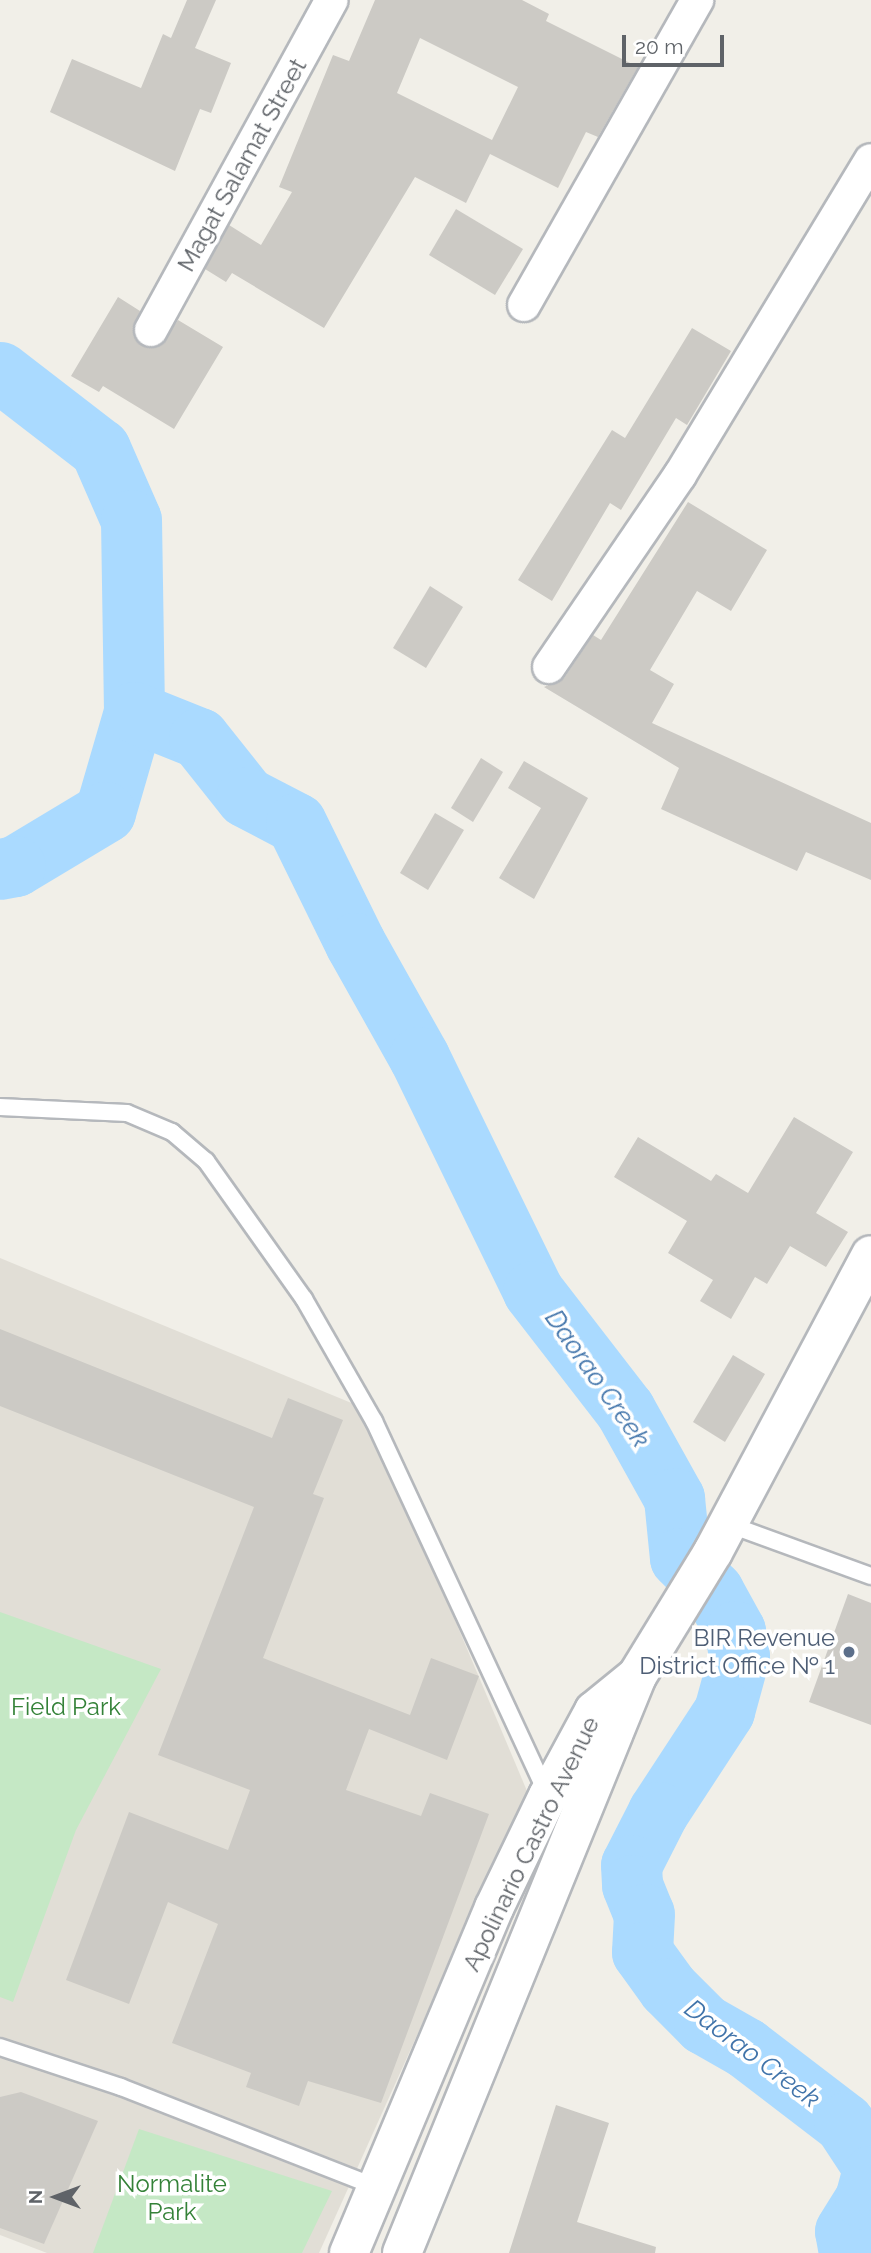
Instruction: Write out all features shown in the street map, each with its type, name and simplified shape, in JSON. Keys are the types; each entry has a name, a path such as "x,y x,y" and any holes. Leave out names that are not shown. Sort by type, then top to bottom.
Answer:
{"main road":[{"path":"637,1676 721,1538 866,1276"},
{"name":"Apolinario Castro Avenue","path":"349,2253 379,2188 494,1908 548,1796 594,1711 637,1676"},
{"name":"Apolinario Castro Avenue","path":"402,2253 637,1676"}],"street":[{"name":"Magat Salamat Street","path":"151,330 332,0"},
{"path":"524,305 697,0"},
{"path":"549,667 680,475 871,160"}],"lane":[{"path":"0,1107 127,1112 172,1132 206,1161 304,1299 374,1421 571,1841"},
{"path":"721,1538 871,1576"},
{"path":"0,2047 121,2087 379,2188"}],"shaded area":[{"path":"0,1258 366,1409 527,1791 319,2253 47,2253 0,2235"}],"green space":[{"name":"Field Park","path":"0,1612 161,1669 76,1830 13,2002 0,1997"},
{"name":"Normalite Park","path":"139,2129 332,2191 302,2253 93,2253"}],"building":[{"path":"187,0 216,0 195,48 231,63 211,113 200,109 175,171 50,112 72,59 141,88 163,34 171,38"},
{"path":"375,0 522,0 549,14 546,21 638,67 598,137 586,132 558,188 490,154 466,203 415,177 324,328 232,273 226,282 205,269 229,225 261,245 292,192 279,187 333,55 349,61","holes":["420,38 518,87 492,140 397,93"]},
{"path":"456,209 523,249 495,295 429,255"},
{"path":"118,297 140,311 133,331 143,346 161,345 178,320 223,347 174,429 103,386 99,392 71,376"},
{"path":"692,328 731,351 687,425 676,418 621,510 610,503 552,601 518,580 612,430 625,438"},
{"path":"688,502 767,550 731,611 697,591 650,670 674,684 652,723 871,823 871,880 806,852 797,871 661,809 679,768 544,687 564,678 593,635 601,640"},
{"path":"430,586 463,607 426,668 393,648"},
{"path":"481,758 503,772 473,822 451,808"},
{"path":"524,761 588,798 534,899 499,878 541,808 508,788"},
{"path":"435,813 464,830 428,890 400,873"},
{"path":"794,1117 853,1152 816,1213 848,1232 826,1267 790,1246 767,1284 755,1277 731,1319 700,1301 713,1280 668,1253 687,1221 614,1177 638,1137 711,1181 716,1174 748,1193"},
{"path":"0,1329 272,1438 288,1398 343,1420 313,1494 324,1498 263,1658 410,1715 431,1658 479,1676 447,1760 369,1729 346,1790 421,1816 430,1793 489,1814 381,2103 308,2081 299,2106 246,2087 251,2073 172,2043 218,1924 168,1902 129,2004 66,1980 129,1812 228,1850 250,1790 158,1755 254,1507 0,1406"},
{"path":"733,1355 765,1374 725,1442 693,1422"},
{"name":"BIR Revenue District Office № 1","path":"848,1594 871,1603 871,1725 809,1702"},
{"path":"21,2092 98,2121 44,2244 0,2228 0,2097"},
{"path":"556,2105 609,2123 577,2222 656,2247 655,2253 509,2253"}],"waterway":[{"path":"0,372 100,449 131,520 134,712 105,812 15,866 0,869"},
{"name":"Daorao Creek","path":"134,712 199,738 246,797 296,823 355,943 419,1057 533,1291 625,1410 674,1498 680,1558 713,1591 735,1631 739,1656 724,1711 658,1812 631,1865 632,1885 644,1914 642,1952 668,1988 704,2024 746,2048 844,2123 871,2164"},
{"name":"Daorao Creek","path":"849,2253 845,2231 865,2199 871,2176"}],"place":[{"name":"BIR Revenue District Office № 1","path":"849,1652"}]}
